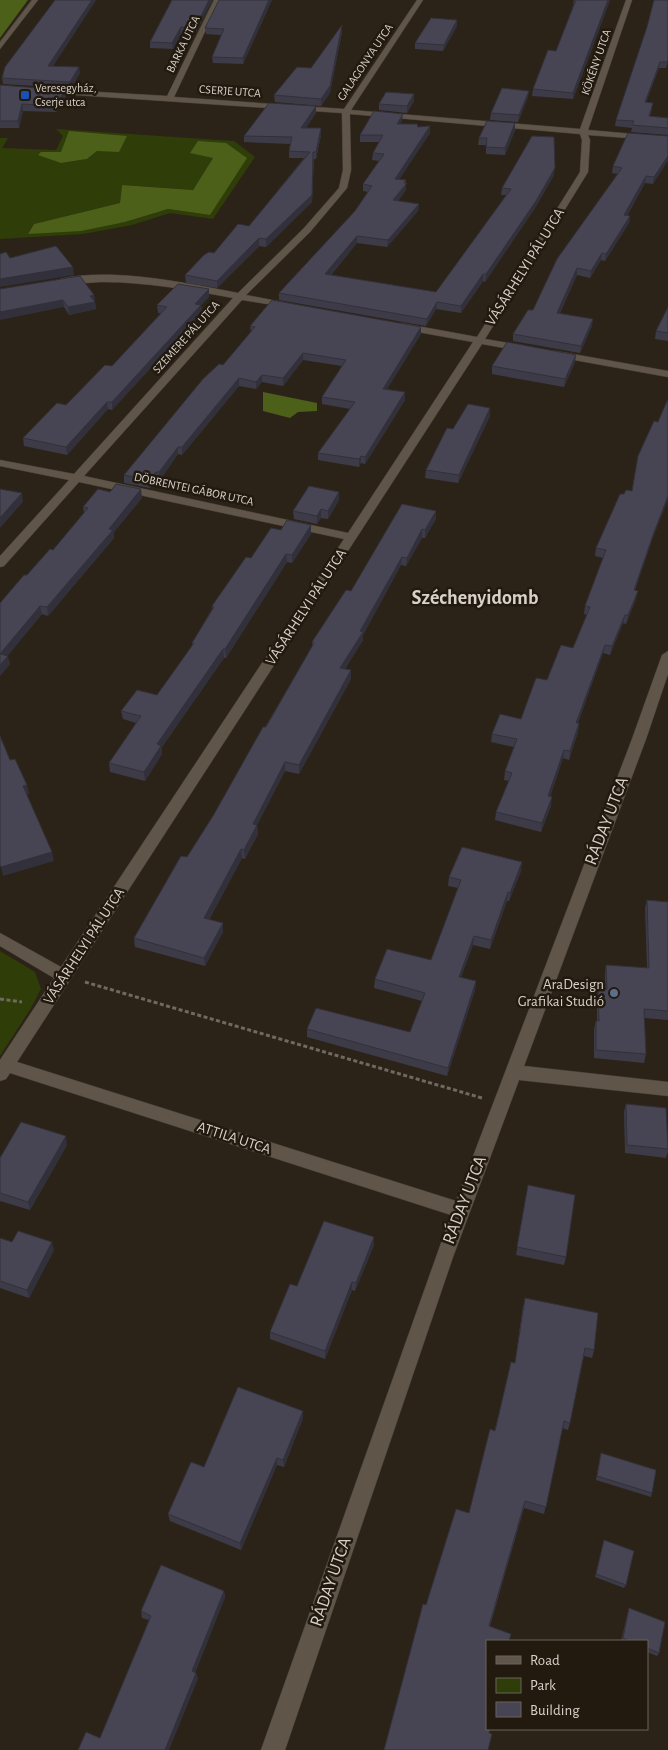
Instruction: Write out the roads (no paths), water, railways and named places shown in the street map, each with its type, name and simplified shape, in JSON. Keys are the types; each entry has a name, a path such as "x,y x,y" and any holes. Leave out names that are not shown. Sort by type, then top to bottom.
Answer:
{"street":[{"path":"0,47 35,0"},
{"name":"BARKA UTCA","path":"169,99 217,0"},
{"name":"GALAGONYA UTCA","path":"346,112 420,0"},
{"name":"KÖKÉNY UTCA","path":"583,132 630,0"},
{"name":"CSERJE UTCA","path":"40,91 346,112 668,139"},
{"name":"SZEMERE PÁL UTCA","path":"0,563 239,297 307,230 343,188 347,170 346,112"},
{"name":"VÁSÁRHELYI PÁL UTCA","path":"3,1069 479,341 584,172 586,140 583,132"},
{"path":"52,282 99,278 130,280 297,308"},
{"path":"393,325 668,374"},
{"name":"DÖBRENTEI GÁBOR UTCA","path":"0,463 352,537"},
{"name":"RÁDAY UTCA","path":"273,1750 440,1266 668,655"},
{"path":"0,939 64,976"},
{"name":"ATTILA UTCA","path":"3,1069 462,1211"},
{"path":"512,1072 668,1089"}],"place":[{"name":"Veresegyház, Cserje utca","path":"25,95"},
{"name":"AraDesign Grafikai Studió","path":"614,993"}],"district":[{"name":"Széchenyidomb","path":"475,598"}]}
